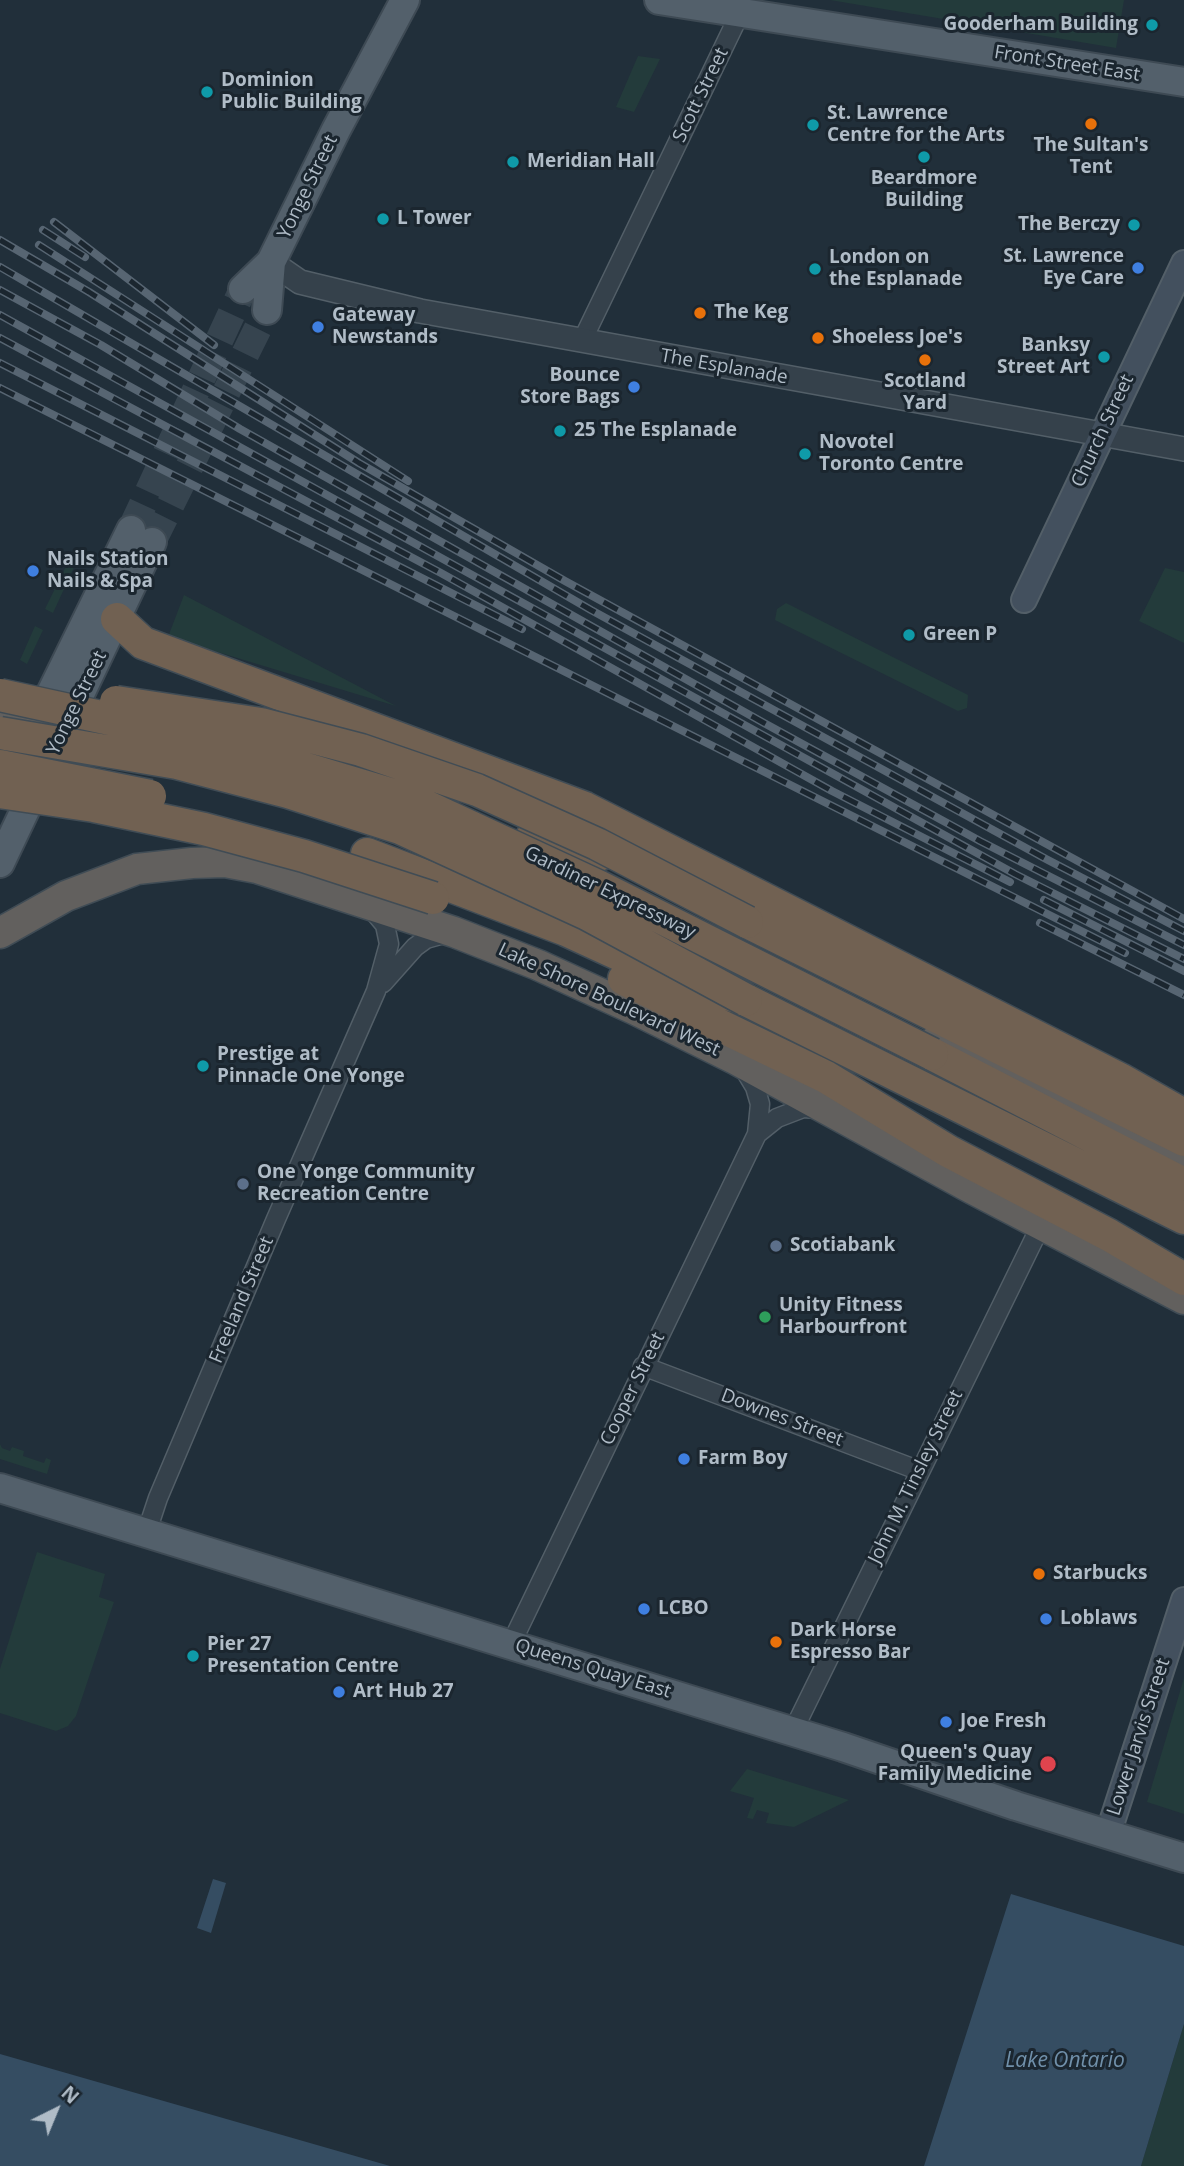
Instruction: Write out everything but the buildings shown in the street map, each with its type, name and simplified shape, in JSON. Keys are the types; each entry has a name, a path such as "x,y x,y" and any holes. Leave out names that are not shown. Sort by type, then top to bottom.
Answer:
{"highway":[{"path":"117,619 143,643 585,808 1184,1115"},
{"path":"0,688 157,707 261,724 361,750 477,790 597,844 747,922 1147,1119 1184,1140"},
{"name":"Gardiner Expressway","path":"0,695 220,743 417,802 612,893 1184,1184"},
{"path":"0,712 68,724 415,800 533,837 690,879 804,919"},
{"name":"Gardiner Expressway","path":"0,733 177,763 288,792 400,828 587,914 746,1000 1184,1218"},
{"path":"0,766 99,784 232,816 367,854 566,930 653,970 746,1000"},
{"path":"0,792 94,806 204,828 304,856 433,898 540,940 686,1007 826,1077 948,1151 1109,1235 1184,1279"},
{"path":"533,837 1184,1163"},
{"name":"Lake Shore Boulevard West","path":"0,933 98,882 137,869 192,863 225,862 257,869 366,902 538,965 737,1060 1041,1225 1184,1299"},
{"path":"1109,1235 1184,1266"}],"main road":[{"name":"Yonge Street","path":"243,289 271,262 336,130 405,0"},
{"name":"Front Street East","path":"659,0 743,7 1184,82"},
{"name":"Yonge Street","path":"267,310 271,262"},
{"name":"Church Street","path":"1024,600 1100,434 1184,262"},
{"name":"Yonge Street","path":"0,798 37,718 142,536 117,619 0,863"},
{"name":"Queens Quay East","path":"0,1488 793,1731 1184,1858"},
{"name":"Lower Jarvis Street","path":"1108,1834 1184,1600"}],"street":[{"name":"Scott Street","path":"582,341 743,7"},
{"name":"The Esplanade","path":"271,262 300,282 420,311 1184,449"},
{"name":"Freeland Street","path":"146,1534 158,1498 266,1242 376,991 388,954 388,933 379,916 366,902"},
{"name":"Freeland Street","path":"376,991 415,947 426,939 454,932"},
{"name":"Cooper Street","path":"511,1644 757,1134 760,1104 755,1087 737,1060"},
{"path":"757,1134 778,1118 803,1108 830,1110"},
{"name":"John M. Tinsley Street","path":"793,1731 1041,1225"},
{"name":"Downes Street","path":"643,1366 920,1471"}],"green space":[{"path":"830,0 1124,0 1116,48"},
{"path":"638,56 660,59 634,112 616,107"},
{"path":"68,562 75,565 53,613 45,609"},
{"path":"1165,568 1184,572 1184,643 1139,621"},
{"path":"184,595 396,706 168,637"},
{"path":"786,603 968,695 967,708 958,711 775,620 777,609"},
{"path":"35,626 43,630 27,664 20,660"},
{"path":"0,1444 2,1448 10,1451 12,1447 24,1451 23,1456 44,1463 46,1458 51,1460 47,1474 0,1459"},
{"path":"37,1552 105,1574 99,1597 114,1602 76,1716 68,1726 56,1731 0,1713 0,1669"},
{"path":"1184,1678 1184,1814 1147,1802"},
{"path":"747,1769 849,1800 794,1827 766,1823 769,1813 757,1810 753,1819 747,1818 754,1798 730,1791"},
{"path":"1184,2024 1184,2166 1141,2166"}],"water":[{"path":"213,1879 226,1883 211,1933 197,1928"},
{"name":"Lake Ontario","path":"1011,1894 1184,1946 1184,2024 1141,2166 924,2166"},
{"path":"0,2054 223,2118 390,2166 0,2166"}],"tunnel":[{"path":"131,530 243,289"},
{"path":"152,542 267,310"}],"railway":[{"path":"54,222 214,345"},
{"path":"43,230 85,257"},
{"path":"0,240 89,292 359,463 565,581 1184,919"},
{"path":"39,245 408,481"},
{"path":"0,267 591,610 1046,859 1184,931"},
{"path":"0,290 101,345 240,429 764,723 980,841 1184,945"},
{"path":"0,315 1015,874 1184,959"},
{"path":"0,338 441,573 832,791 1010,882"},
{"path":"0,363 522,629"},
{"path":"0,388 1125,953"},
{"path":"1044,900 1184,971"},
{"path":"1040,923 1184,995"}],"place":[{"name":"Gooderham Building","path":"1152,25"},
{"name":"Dominion Public Building","path":"207,92"},
{"name":"The Sultan's Tent","path":"1091,124"},
{"name":"St. Lawrence Centre for the Arts","path":"813,125"},
{"name":"Beardmore Building","path":"924,157"},
{"name":"Meridian Hall","path":"513,162"},
{"name":"L Tower","path":"383,219"},
{"name":"The Berczy","path":"1134,225"},
{"name":"St. Lawrence Eye Care","path":"1138,268"},
{"name":"London on the Esplanade","path":"815,269"},
{"name":"The Keg","path":"700,313"},
{"name":"Gateway Newstands","path":"318,327"},
{"name":"Shoeless Joe's","path":"818,338"},
{"name":"Banksy Street Art","path":"1104,357"},
{"name":"Scotland Yard","path":"925,360"},
{"name":"Bounce Store Bags","path":"634,387"},
{"name":"25 The Esplanade","path":"560,431"},
{"name":"Novotel Toronto Centre","path":"805,454"},
{"name":"Nails Station Nails & Spa","path":"33,571"},
{"name":"Green P","path":"909,635"},
{"name":"Prestige at Pinnacle One Yonge","path":"203,1066"},
{"name":"One Yonge Community Recreation Centre","path":"243,1184"},
{"name":"Scotiabank","path":"776,1246"},
{"name":"Unity Fitness Harbourfront","path":"765,1317"},
{"name":"Farm Boy","path":"684,1459"},
{"name":"Starbucks","path":"1039,1574"},
{"name":"LCBO","path":"644,1609"},
{"name":"Loblaws","path":"1046,1619"},
{"name":"Dark Horse Espresso Bar","path":"776,1642"},
{"name":"Pier 27 Presentation Centre","path":"193,1656"},
{"name":"Art Hub 27","path":"339,1692"},
{"name":"Joe Fresh","path":"946,1722"},
{"name":"Queen's Quay Family Medicine","path":"1048,1764"}]}
